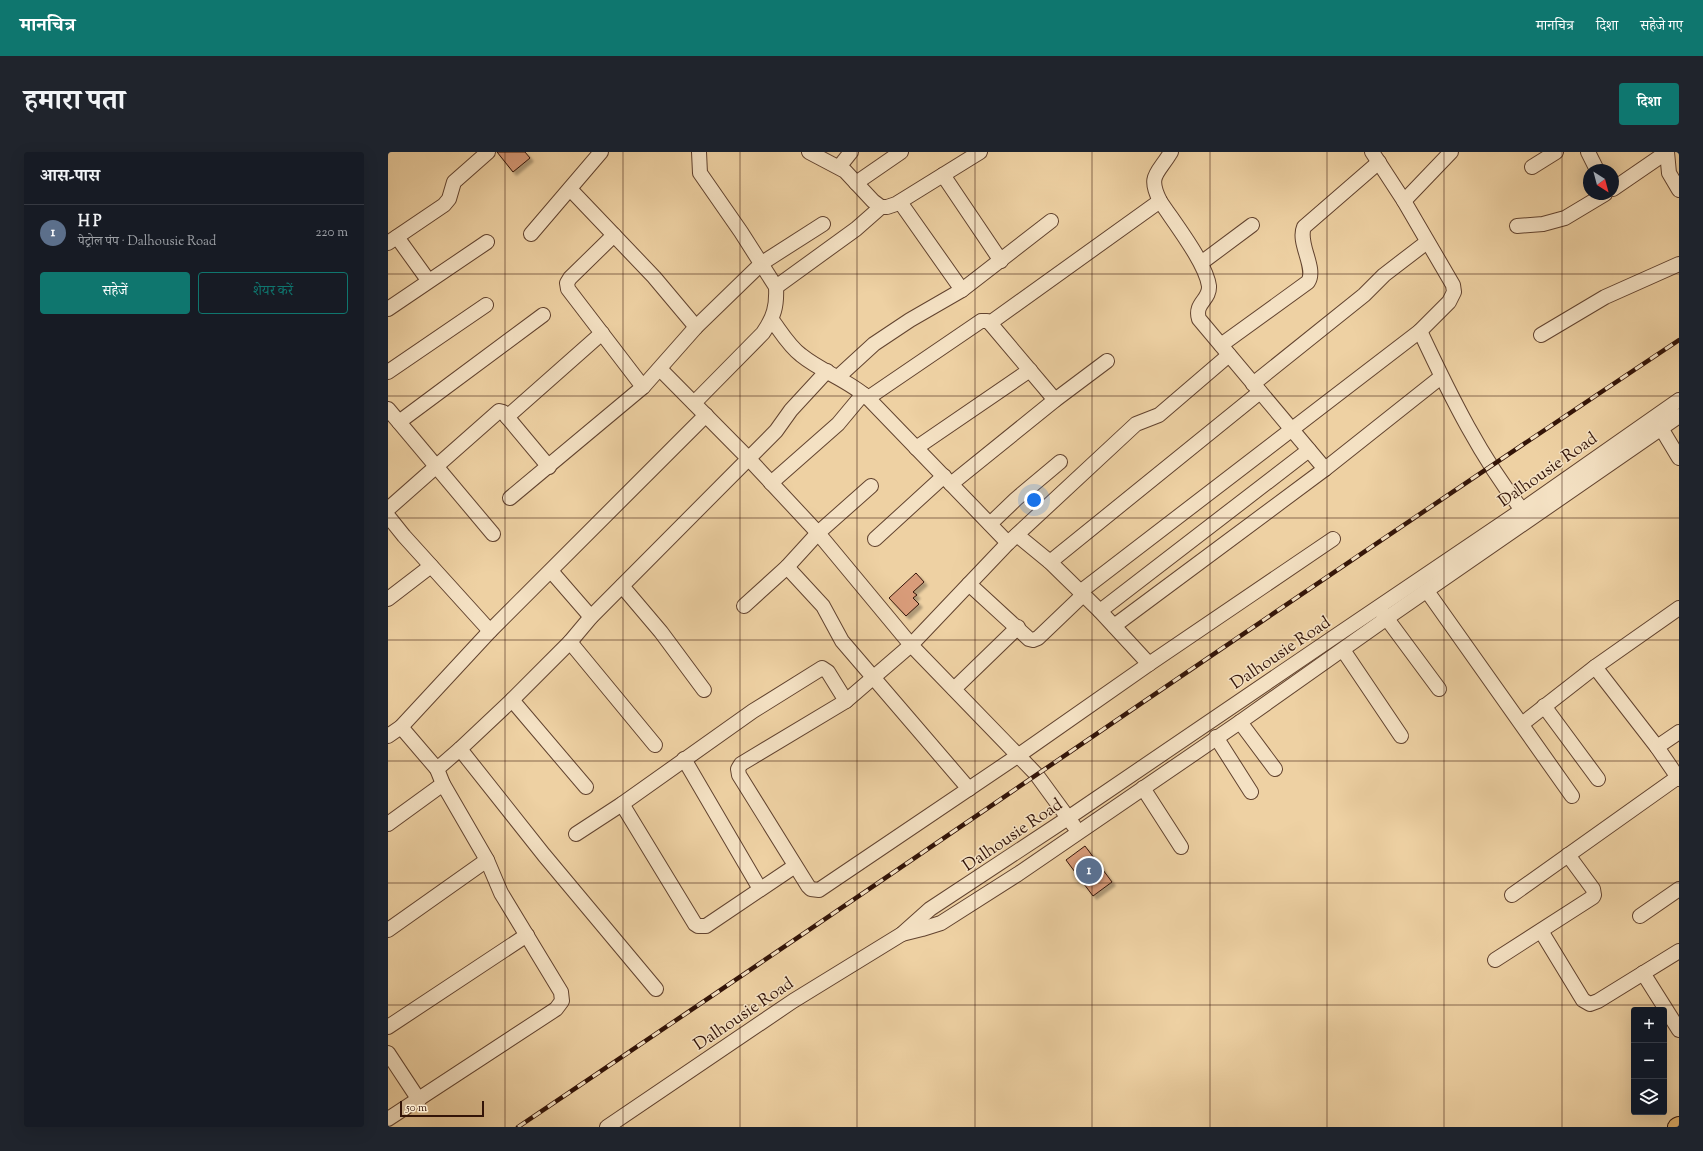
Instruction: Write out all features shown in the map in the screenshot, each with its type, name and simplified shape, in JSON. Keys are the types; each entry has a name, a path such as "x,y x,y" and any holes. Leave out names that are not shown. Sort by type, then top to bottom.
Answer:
{"street":[{"path":"428,280 393,240 444,205 449,199 454,182 488,152"},
{"path":"531,234 601,152"},
{"path":"694,403 763,333 772,320 775,310 776,287 762,263 700,173 699,152"},
{"path":"809,152 845,171 873,201 881,207 887,207 900,202 980,152"},
{"path":"839,167 851,152"},
{"path":"856,183 901,152"},
{"path":"1171,152 1153,181 1153,188 1206,271 1209,287 1197,313 1204,326 1325,469"},
{"path":"1404,201 1451,152"},
{"path":"1532,167 1556,152"},
{"path":"1588,152 1594,164"},
{"path":"1667,152 1668,168 1678,185"},
{"path":"1619,185 1667,152"},
{"path":"969,584 1018,627 1029,639 1036,639 1082,594 1420,331 1450,302 1454,292 1453,285 1404,201 1376,157 1304,226 1302,239 1310,274 1308,282 1225,350 1159,415 1136,424 1013,539 969,584 911,645 846,701 741,764 738,769 739,776 808,886 811,889 818,890 1019,755 1149,664 1333,539"},
{"path":"1668,168 1679,159"},
{"path":"943,175 1001,261"},
{"path":"570,189 654,277 696,327"},
{"path":"1517,226 1543,224 1565,218 1595,200"},
{"path":"990,323 1160,201"},
{"path":"900,202 962,290"},
{"path":"776,287 856,229 881,207"},
{"path":"437,769 460,750 570,642 591,617 776,431 791,410 833,374 874,344 910,320 962,290 1051,221"},
{"path":"510,498 643,387 696,327 762,263 823,224"},
{"path":"1201,263 1252,225"},
{"path":"614,235 570,278 567,283 568,289 643,387"},
{"path":"388,309 428,280 487,242"},
{"path":"1050,562 1257,388 1364,295 1384,275 1427,242"},
{"path":"1541,335 1605,297 1679,264"},
{"path":"388,372 486,305"},
{"path":"399,422 543,315"},
{"path":"772,320 786,339 800,354 866,396 990,524 1050,562 1100,611 1149,664"},
{"path":"771,483 838,424 866,396 981,321 987,321 990,323 1055,400"},
{"path":"1420,331 1441,377 1490,466 1526,515"},
{"path":"507,416 602,333"},
{"path":"875,539 948,480 1107,361"},
{"path":"660,369 749,459 818,533 911,645 1019,755 1036,774 1078,832"},
{"path":"916,448 1030,370"},
{"path":"1114,626 1325,469 1441,377"},
{"name":"Dalhousie Road","path":"902,934 941,923 1018,874 1240,722 1427,591 1679,400"},
{"path":"388,409 493,534"},
{"path":"388,509 499,411 503,412 507,416 549,467"},
{"path":"388,736 401,727 490,631 706,415"},
{"name":"Dalhousie Road","path":"607,1127 793,1001 902,934 930,909 1068,818 1378,607 1526,515 1679,416"},
{"path":"1660,428 1679,458"},
{"path":"1100,611 1309,450"},
{"path":"990,524 1016,499 1060,462"},
{"path":"744,606 787,567 818,533 871,486"},
{"path":"388,516 490,631"},
{"path":"388,599 431,566"},
{"path":"787,567 823,606 842,641 872,678 969,789"},
{"path":"551,571 591,617"},
{"path":"622,586 666,638 704,690"},
{"path":"1427,591 1572,796"},
{"path":"1378,607 1439,689"},
{"path":"1522,724 1595,668 1679,608"},
{"path":"954,689 1018,627"},
{"path":"570,642 655,745"},
{"path":"1343,650 1401,736"},
{"path":"576,834 622,804 753,711 822,668 826,669 846,701"},
{"path":"1512,895 1678,778 1657,747 1595,668"},
{"path":"512,700 586,787"},
{"path":"1544,706 1598,779"},
{"path":"1240,722 1274,769"},
{"path":"388,1119 560,1006 562,1001 561,992 501,893 487,860 443,784 437,769 401,727"},
{"path":"1657,747 1679,732"},
{"path":"1216,737 1251,792"},
{"path":"460,750 544,855 656,989"},
{"path":"684,759 760,889"},
{"path":"388,824 443,784"},
{"path":"1143,788 1181,847"},
{"path":"622,804 695,924 698,926 706,926 795,866"},
{"path":"1495,960 1541,932 1594,895 1593,889 1568,855"},
{"path":"388,930 487,860"},
{"path":"1640,916 1679,888"},
{"path":"1541,932 1586,1003 1590,1004 1598,1002 1679,951"},
{"path":"388,1027 527,935"},
{"path":"1643,973 1679,1030"},
{"path":"388,1054 418,1100"}],"building":[{"path":"497,152 525,152 530,158 513,172"},
{"path":"916,573 924,582 913,592 917,595 913,598 919,604 906,616 889,598"},
{"path":"1085,846 1112,882 1093,896 1066,860"}],"railway":[{"path":"518,1127 1533,437 1679,340"}],"place":[{"name":"H P","path":"1089,871"}]}
